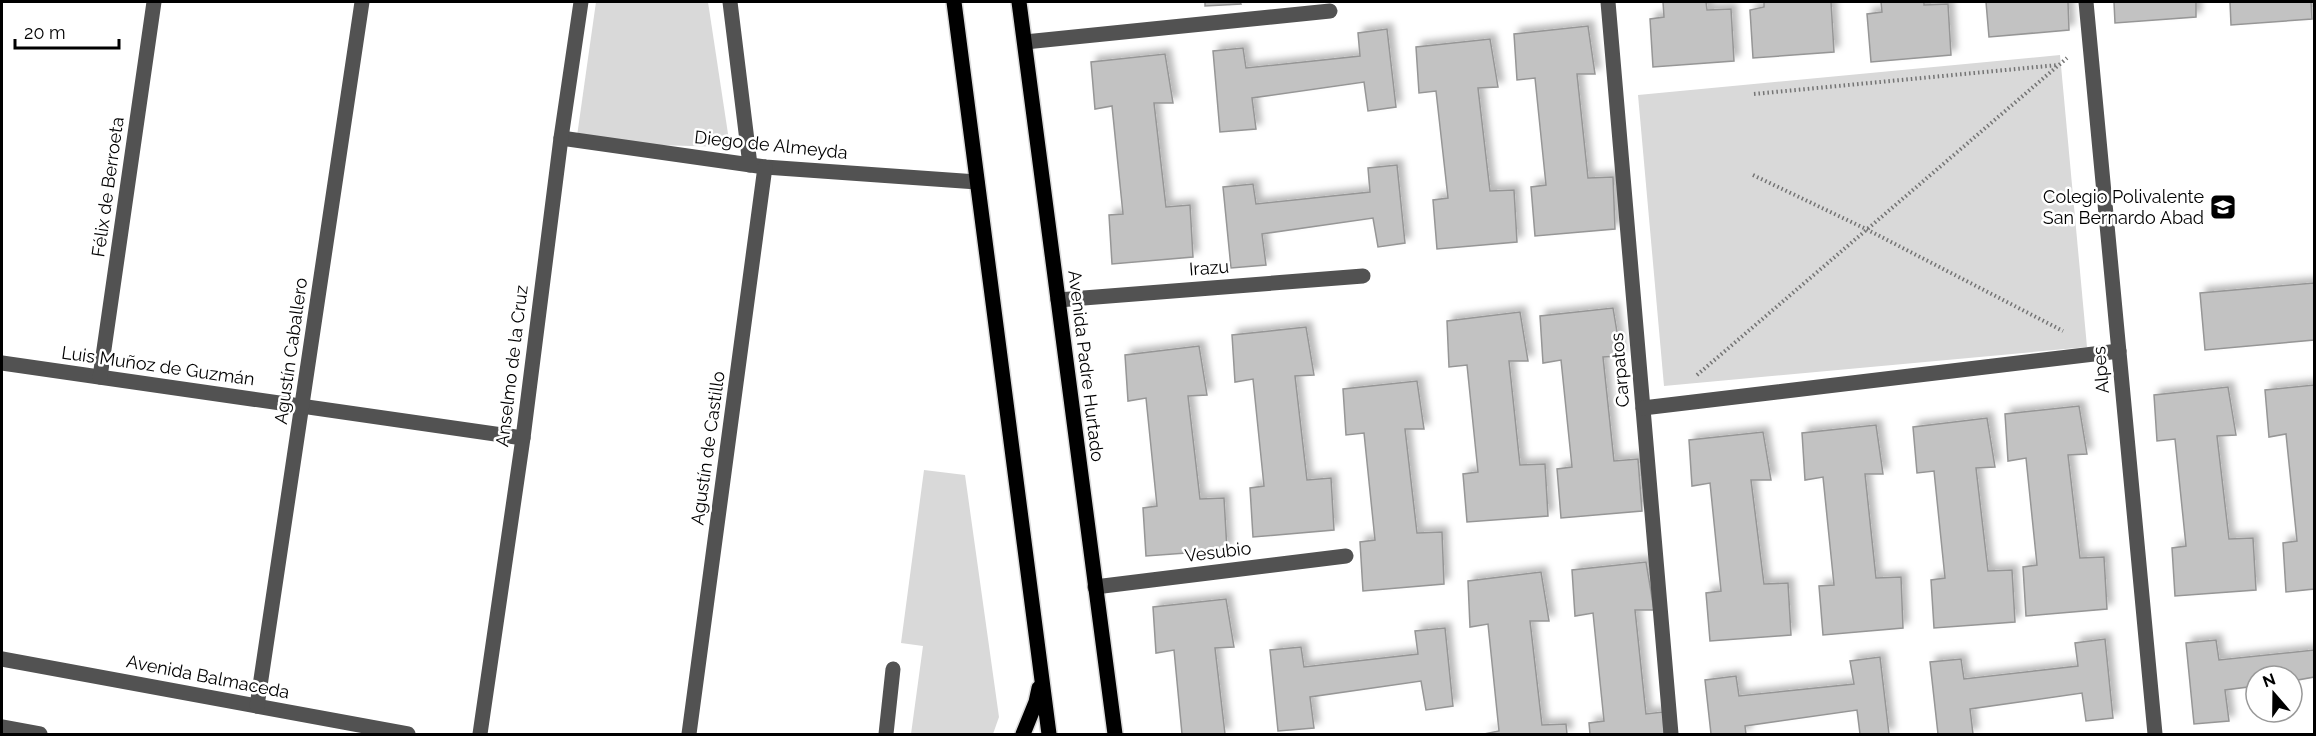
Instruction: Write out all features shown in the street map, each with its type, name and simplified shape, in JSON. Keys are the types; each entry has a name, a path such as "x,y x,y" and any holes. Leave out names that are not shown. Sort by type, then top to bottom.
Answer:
{"main road":[{"path":"954,2 1049,735"},
{"name":"Avenida Padre Hurtado","path":"1019,2 1115,735"},
{"path":"1023,735 1036,702 1041,676"}],"street":[{"name":"Félix de Berroeta","path":"100,377 154,2"},
{"name":"Agustín Caballero","path":"257,706 362,2"},
{"name":"Anselmo de la Cruz","path":"480,735 523,438 561,138 581,2"},
{"name":"Agustín de Castillo","path":"689,735 758,166 730,2"},
{"name":"Carpatos","path":"1608,2 1671,735"},
{"name":"Alpes","path":"2086,2 2111,352 2155,735"},
{"path":"1024,42 1330,11"},
{"name":"Diego de Almeyda","path":"561,138 758,166 977,182"},
{"name":"Irazu","path":"1058,300 1363,276"},
{"path":"1643,408 2111,352"},
{"name":"Luis Muñoz de Guzmán","path":"2,363 523,438"},
{"name":"Vesubio","path":"1095,587 1346,556"},
{"name":"Avenida Balmaceda","path":"2,659 408,735"},
{"path":"886,735 893,669"},
{"path":"2,727 40,735"}],"path":[{"path":"1696,376 2090,39"},
{"path":"1754,94 2059,65"},
{"path":"1753,174 2111,352"}],"shaded area":[{"path":"596,2 708,2 730,147 576,143"},
{"path":"2060,55 2087,347 1664,386 1638,95"},
{"path":"924,470 965,475 999,717 993,734 911,734 923,646 901,643"}],"building":[{"path":"1205,2 1240,2 1241,4 1205,6"},
{"path":"1663,2 1706,2 1707,10 1731,9 1734,61 1653,67 1650,19 1664,17"},
{"path":"1764,2 1831,2 1834,52 1753,58 1750,10 1764,7"},
{"path":"1881,2 1948,4 1951,55 1871,62 1867,14 1882,12"},
{"path":"1986,2 2068,2 2069,30 1989,37"},
{"path":"2114,2 2196,2 2196,17 2115,23"},
{"path":"2230,2 2311,2 2312,19 2231,25"},
{"path":"1588,26 1595,74 1577,74 1588,178 1613,177 1615,229 1535,236 1531,187 1546,185 1535,78 1517,80 1514,34"},
{"path":"1387,29 1396,107 1368,111 1364,82 1252,98 1256,129 1220,132 1213,51 1243,48 1246,68 1360,56 1358,33"},
{"path":"1490,39 1498,87 1478,88 1490,191 1514,190 1517,242 1437,249 1433,200 1448,198 1436,91 1419,93 1416,47"},
{"path":"1165,54 1173,103 1154,103 1166,207 1190,205 1193,257 1112,264 1109,215 1123,214 1112,106 1095,109 1091,62"},
{"path":"1397,165 1405,243 1378,247 1373,218 1262,234 1266,265 1231,268 1223,187 1253,184 1256,204 1370,192 1368,168"},
{"path":"2314,283 2314,340 2205,350 2200,293"},
{"path":"1613,308 1621,356 1603,357 1614,461 1638,459 1642,511 1561,518 1557,469 1572,467 1561,360 1543,363 1540,316"},
{"path":"1520,312 1528,361 1509,361 1520,465 1545,464 1548,516 1467,522 1463,474 1478,472 1467,365 1449,367 1447,321"},
{"path":"1306,327 1314,375 1295,376 1307,480 1331,478 1334,530 1253,537 1250,488 1264,486 1253,379 1235,382 1232,335"},
{"path":"1199,346 1207,395 1188,396 1200,499 1224,498 1227,550 1146,556 1143,508 1157,506 1146,398 1128,401 1125,355"},
{"path":"1417,381 1424,429 1405,429 1417,533 1442,532 1444,584 1363,591 1360,542 1375,540 1364,433 1346,435 1343,389"},
{"path":"2314,385 2314,589 2286,592 2283,543 2297,541 2286,434 2269,437 2265,390"},
{"path":"2228,387 2236,435 2217,436 2229,539 2253,538 2256,590 2175,596 2172,548 2186,546 2175,439 2157,441 2154,395"},
{"path":"2079,406 2087,454 2068,455 2080,558 2104,557 2107,609 2026,616 2023,567 2037,565 2026,458 2008,461 2005,414"},
{"path":"1987,418 1995,467 1976,468 1988,571 2012,570 2015,622 1934,628 1931,580 1945,578 1934,471 1917,473 1913,427"},
{"path":"1876,425 1883,474 1865,474 1876,578 1901,577 1903,628 1823,635 1819,586 1834,585 1823,477 1805,480 1802,433"},
{"path":"1763,432 1771,480 1751,480 1764,584 1788,583 1791,635 1710,641 1706,593 1721,591 1710,483 1692,486 1689,440"},
{"path":"1646,562 1654,610 1635,610 1646,714 1663,712 1664,734 1590,734 1589,723 1604,721 1593,613 1575,616 1572,570"},
{"path":"1541,572 1549,621 1530,621 1542,725 1566,724 1567,734 1484,734 1499,731 1488,624 1470,627 1468,581"},
{"path":"1226,599 1234,647 1215,648 1225,734 1182,734 1174,650 1156,653 1153,607"},
{"path":"1445,628 1453,706 1426,710 1421,681 1310,697 1314,728 1278,731 1270,650 1301,647 1304,667 1418,654 1415,631"},
{"path":"2105,639 2113,718 2086,721 2082,693 1970,709 1973,734 1938,734 1930,662 1961,659 1964,679 2078,666 2075,643"},
{"path":"2216,640 2219,660 2314,650 2314,677 2304,679 2304,664 2244,664 2244,688 2225,690 2229,721 2194,724 2186,643"},
{"path":"1880,657 1889,734 1860,734 1857,710 1745,726 1746,734 1711,734 1705,680 1736,676 1739,696 1854,684 1850,661"}],"place":[{"name":"Colegio Polivalente San Bernardo Abad","path":"2223,207"}]}
